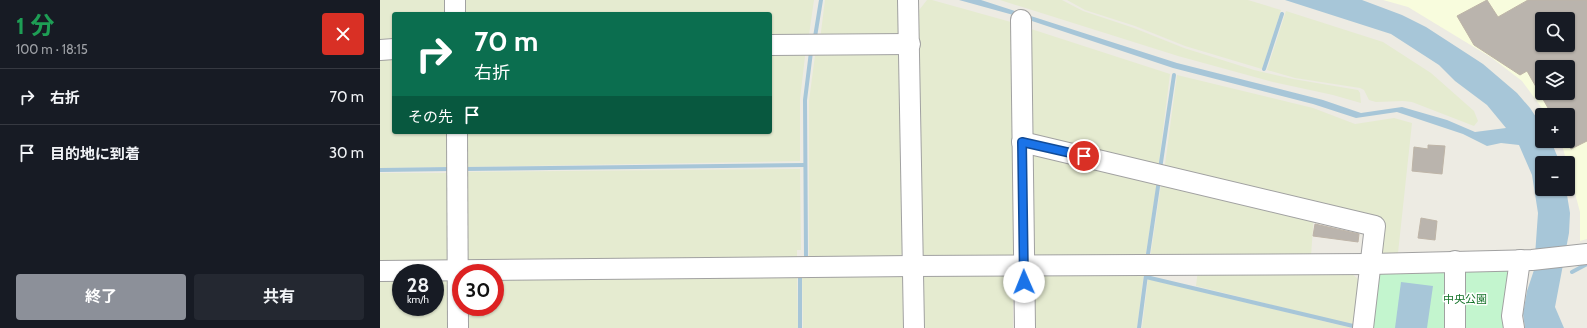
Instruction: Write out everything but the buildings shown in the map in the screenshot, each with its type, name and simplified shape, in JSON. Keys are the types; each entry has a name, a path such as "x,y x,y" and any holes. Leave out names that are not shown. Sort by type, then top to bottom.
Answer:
{"street":[{"path":"455,0 455,12"},
{"path":"908,0 914,328"},
{"path":"1021,20 1024,328"},
{"path":"772,45 910,44"},
{"path":"380,50 392,49"},
{"path":"456,134 458,264"},
{"path":"1022,142 1375,226 1363,328"},
{"path":"504,270 912,266 1371,264 1526,260 1578,256"},
{"path":"1514,328 1512,316 1526,260"},
{"path":"1455,261 1455,328"},
{"path":"380,271 452,271"},
{"path":"458,316 458,328"}],"shaded area":[{"path":"380,0 450,0 450,12 392,12 392,46 380,46"},
{"path":"461,0 814,0 808,42 772,42 772,12 461,12"},
{"path":"825,0 898,0 901,36 820,40"},
{"path":"927,0 932,0 1011,22 1015,258 925,256 919,247 916,14"},
{"path":"1000,0 1062,0 1083,11 1134,28 1184,48 1254,70 1293,79 1358,90 1360,93 1361,103 1333,95 1273,82 1178,56"},
{"path":"1067,0 1248,0 1281,10 1262,69 1185,46 1135,26 1085,10"},
{"path":"1383,0 1587,0 1587,239 1580,241 1580,212 1575,193 1575,156 1565,156 1563,148 1575,148 1575,108 1542,108 1536,100 1575,100 1575,60 1535,60 1535,99 1522,81 1492,58 1408,7"},
{"path":"1286,11 1383,42 1431,73 1474,111 1478,121 1474,126 1412,102 1376,102 1369,100 1364,90 1360,88 1295,78 1267,70"},
{"path":"1025,27 1170,74 1158,170 1030,140"},
{"path":"806,48 800,99 800,161 463,167 463,134 772,134 772,49"},
{"path":"816,48 905,53 908,246 897,260 809,261 809,101"},
{"path":"380,52 392,52 392,134 452,134 452,167 380,168"},
{"path":"1177,75 1313,108 1355,124 1394,118 1412,123 1398,253 1376,253 1379,224 1164,172"},
{"path":"1027,153 1158,177 1145,259 1033,259"},
{"path":"800,169 801,250 797,250 797,261 471,264 464,255 463,172"},
{"path":"380,173 452,173 453,255 444,264 380,265"},
{"path":"1162,178 1314,214 1311,256 1150,259"},
{"path":"1198,270 1349,271 1360,281 1357,326 1196,286"},
{"path":"1007,272 1013,278 1013,328 918,328 923,275"},
{"path":"1144,272 1137,328 1031,328 1032,277 1035,274"},
{"path":"906,273 910,328 803,328 802,274"},
{"path":"797,274 798,328 462,328 462,316 504,316 504,278"},
{"path":"380,278 392,278 392,316 444,316 444,279 452,287 452,328 380,328"},
{"path":"1148,279 1352,328 1142,328"}],"green space":[{"name":"中央公園","path":"1510,268 1510,328 1368,328 1374,280 1380,271"}],"water":[{"path":"959,0 981,0 1177,63 1323,100 1361,113 1402,107 1447,120 1475,132 1506,128 1487,105 1455,81 1439,65 1391,34 1285,0 1362,0 1402,15 1426,27 1483,64 1517,93 1535,116 1535,148 1554,148 1557,156 1535,156 1535,194 1532,175 1519,145 1501,143 1487,146 1463,134 1397,112 1356,118 1313,104 1173,68 1017,16"},
{"path":"1535,196 1567,196 1570,213 1569,233 1555,307 1564,328 1525,328 1523,314 1527,291 1534,270 1538,213"},
{"path":"1401,282 1433,286 1427,328 1395,328"}],"waterway":[{"path":"815,37 821,0"},
{"path":"1264,69 1282,14"},
{"path":"806,257 805,100 811,52"},
{"path":"1160,169 1174,75"},
{"path":"464,169 805,165"},
{"path":"380,170 451,169"},
{"path":"1148,254 1159,180"},
{"path":"1572,272 1587,264"},
{"path":"800,274 800,328"},
{"path":"1139,328 1146,275"},
{"path":"1146,277 1353,326"}],"route":[{"path":"1024,282 1022,142 1084,156"}]}
